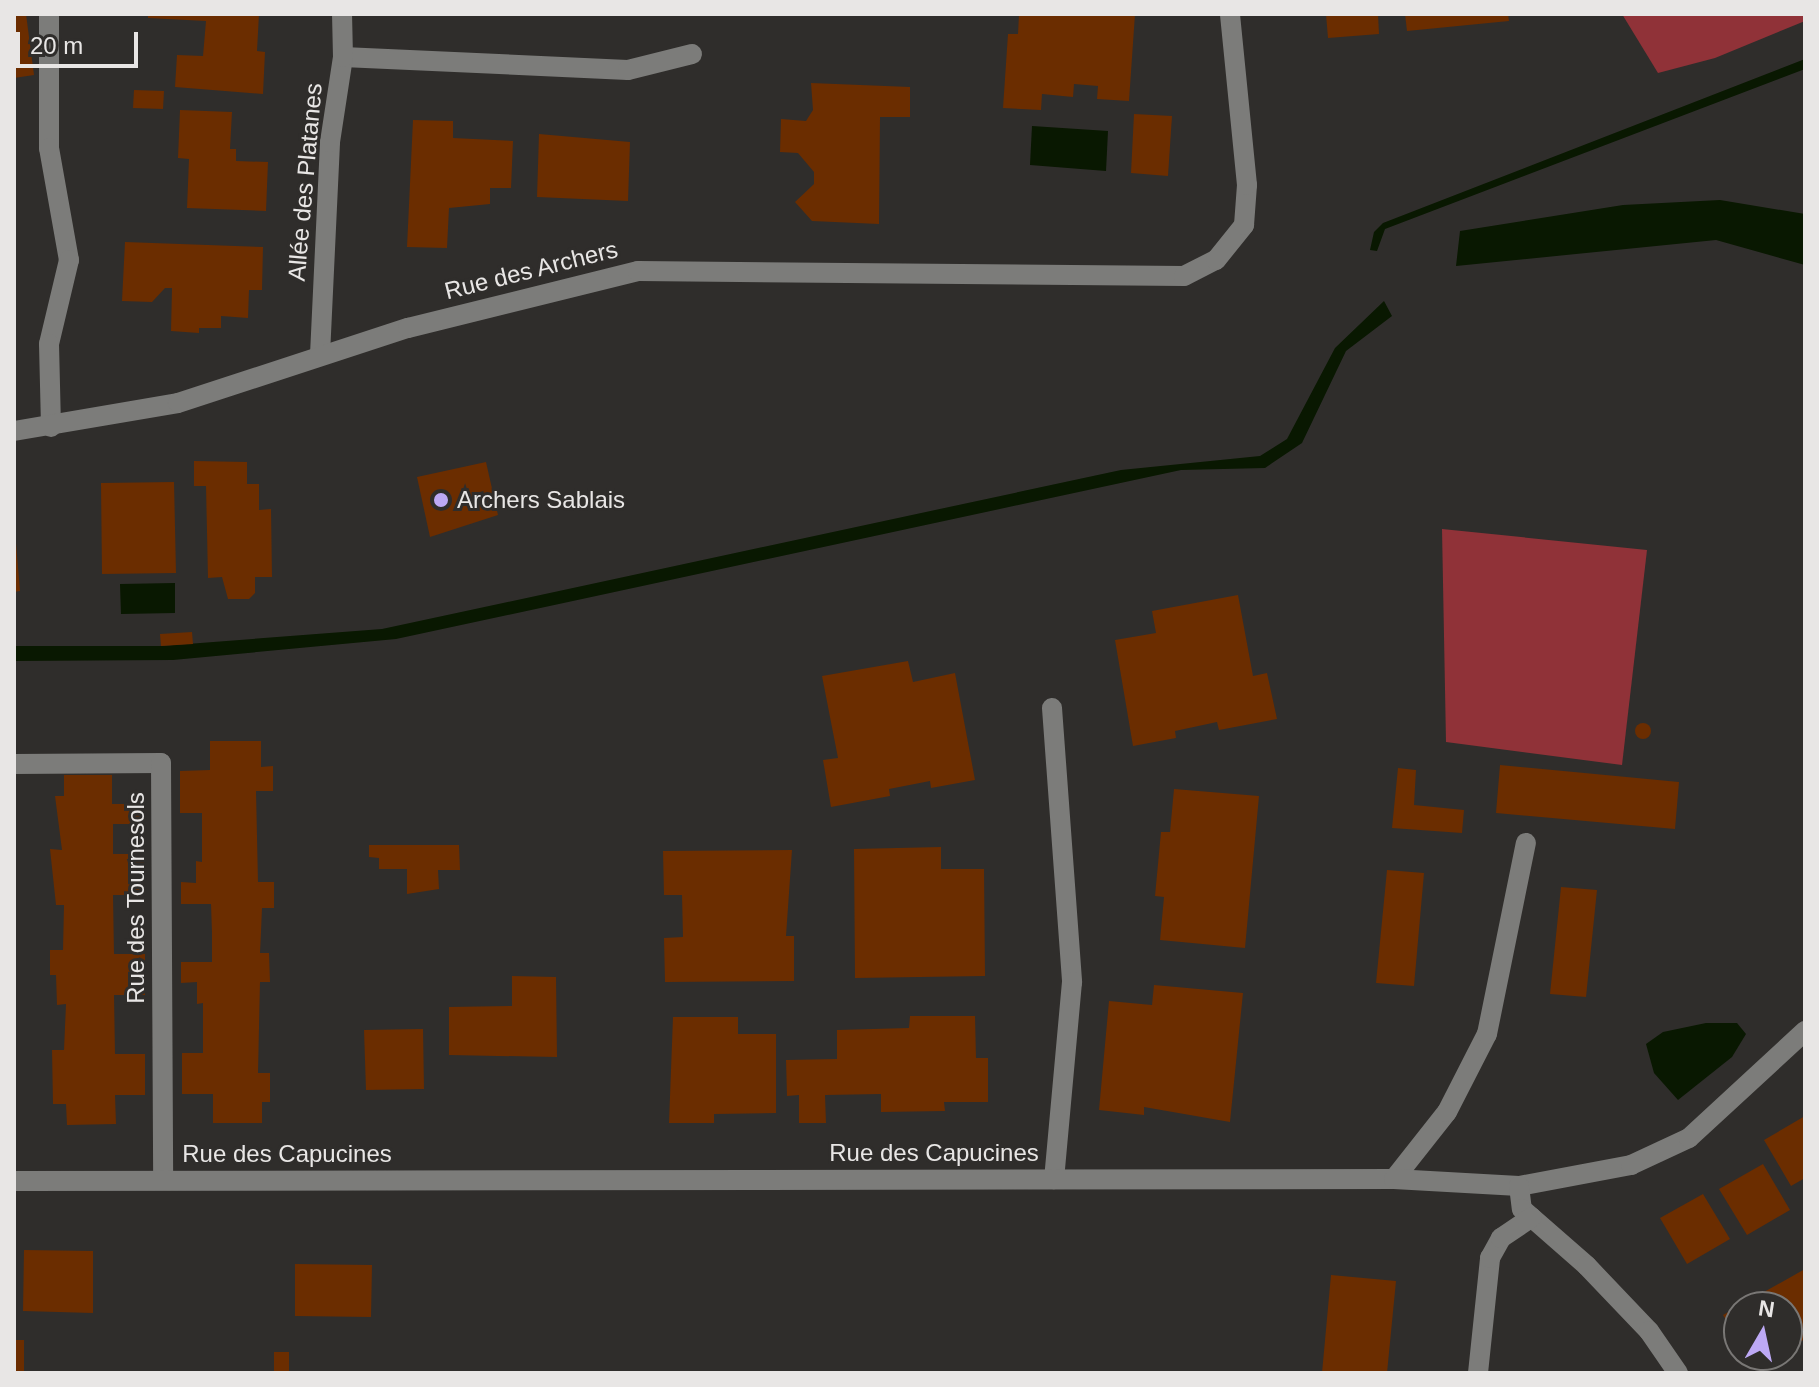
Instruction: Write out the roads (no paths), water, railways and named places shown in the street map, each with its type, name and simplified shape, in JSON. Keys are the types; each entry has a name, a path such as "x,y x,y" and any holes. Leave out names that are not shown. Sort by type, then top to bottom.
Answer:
{"street":[{"path":"49,14 49,148 69,260 49,344 51,427"},
{"name":"Allée des Platanes","path":"320,355 330,142 343,57 342,14"},
{"name":"Rue des Archers","path":"14,431 178,403 320,355 587,280 638,271 1184,276 1216,260 1244,225 1247,185 1230,14"},
{"path":"343,57 628,70 692,54"},
{"path":"1052,708 1072,982 1054,1179"},
{"name":"Rue des Tournesols","path":"14,764 161,763 163,1180"},
{"path":"1394,1179 1447,1112 1487,1034 1526,843"},
{"name":"Rue des Capucines","path":"14,1181 1394,1179 1519,1186 1631,1165 1689,1138 1805,1031"},
{"path":"1519,1186 1522,1209 1649,1331 1678,1373"},
{"path":"1478,1373 1490,1258 1501,1238 1532,1217"}],"place":[{"name":"Archers Sablais","path":"441,500"}]}
